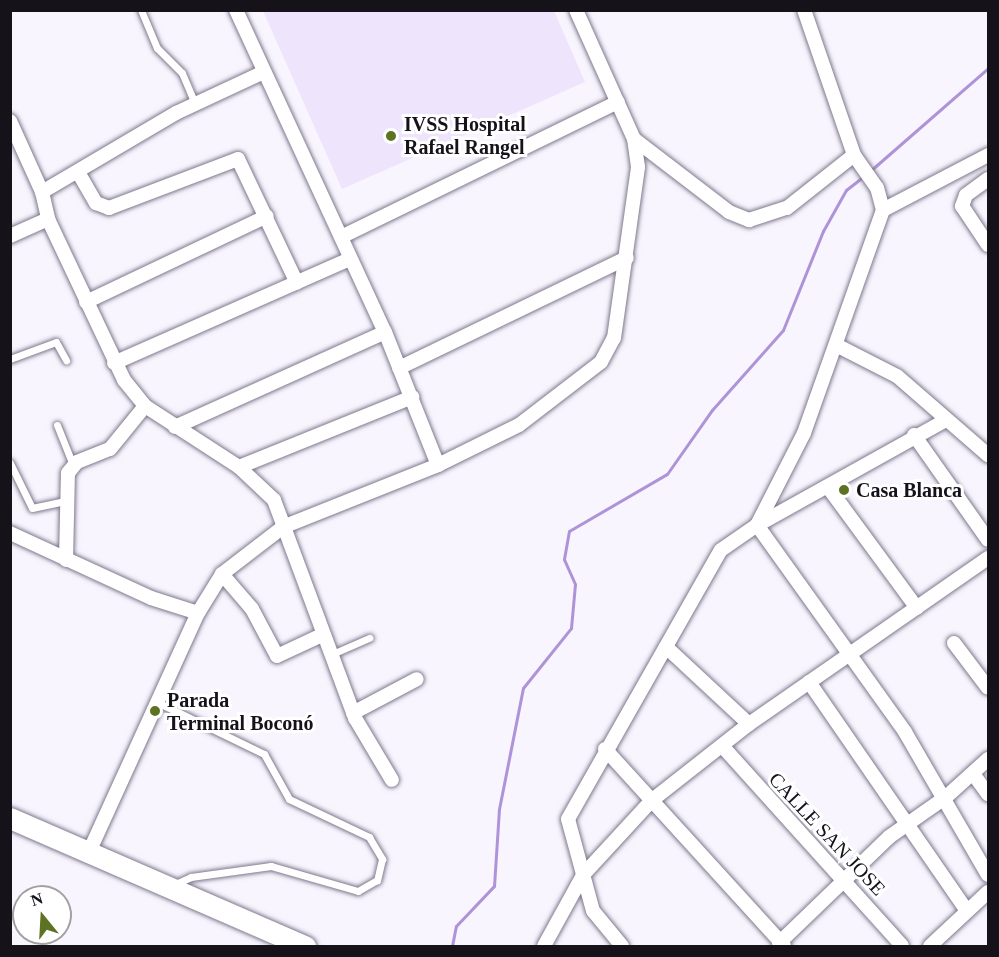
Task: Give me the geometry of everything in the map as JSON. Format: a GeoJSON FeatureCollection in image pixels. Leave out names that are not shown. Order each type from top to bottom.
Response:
{"type":"FeatureCollection","features":[{"type":"Feature","properties":{"kind":"main road"},"geometry":{"type":"LineString","coordinates":[[10,818],[169,890],[305,946]]}},
{"type":"Feature","properties":{"kind":"street"},"geometry":{"type":"LineString","coordinates":[[236,10],[385,332],[438,465]]}},
{"type":"Feature","properties":{"kind":"street"},"geometry":{"type":"LineString","coordinates":[[89,852],[159,703],[198,613],[222,574],[283,527],[438,465],[519,425],[601,362],[614,338],[636,208],[634,139],[578,11]]}},
{"type":"Feature","properties":{"kind":"street"},"geometry":{"type":"LineString","coordinates":[[757,525],[804,433],[838,346],[882,210],[874,184],[858,159],[808,12]]}},
{"type":"Feature","properties":{"kind":"street"},"geometry":{"type":"LineString","coordinates":[[42,192],[195,103],[264,72]]}},
{"type":"Feature","properties":{"kind":"street"},"geometry":{"type":"LineString","coordinates":[[341,237],[618,102]]}},
{"type":"Feature","properties":{"kind":"street"},"geometry":{"type":"LineString","coordinates":[[10,121],[42,192],[48,219],[114,363],[145,406],[239,467],[274,500],[322,635],[353,713],[392,780]]}},
{"type":"Feature","properties":{"kind":"street"},"geometry":{"type":"LineString","coordinates":[[634,139],[729,212],[749,220],[787,208],[858,159]]}},
{"type":"Feature","properties":{"kind":"street"},"geometry":{"type":"LineString","coordinates":[[882,210],[984,157],[988,172]]}},
{"type":"Feature","properties":{"kind":"street"},"geometry":{"type":"LineString","coordinates":[[78,172],[96,203],[109,208],[238,159],[297,283]]}},
{"type":"Feature","properties":{"kind":"street"},"geometry":{"type":"LineString","coordinates":[[988,179],[966,195],[962,206],[988,245]]}},
{"type":"Feature","properties":{"kind":"street"},"geometry":{"type":"LineString","coordinates":[[86,302],[267,216]]}},
{"type":"Feature","properties":{"kind":"street"},"geometry":{"type":"LineString","coordinates":[[10,236],[48,219]]}},
{"type":"Feature","properties":{"kind":"street"},"geometry":{"type":"LineString","coordinates":[[399,368],[627,258]]}},
{"type":"Feature","properties":{"kind":"street"},"geometry":{"type":"LineString","coordinates":[[114,363],[350,259]]}},
{"type":"Feature","properties":{"kind":"street"},"geometry":{"type":"LineString","coordinates":[[175,427],[385,332]]}},
{"type":"Feature","properties":{"kind":"street"},"geometry":{"type":"LineString","coordinates":[[838,346],[897,376],[988,455]]}},
{"type":"Feature","properties":{"kind":"street"},"geometry":{"type":"LineString","coordinates":[[239,467],[412,397]]}},
{"type":"Feature","properties":{"kind":"street"},"geometry":{"type":"LineString","coordinates":[[66,561],[66,501],[73,465],[110,449],[145,406]]}},
{"type":"Feature","properties":{"kind":"street"},"geometry":{"type":"LineString","coordinates":[[622,946],[593,911],[568,819],[605,749],[721,550],[757,525],[828,487],[914,435],[946,420]]}},
{"type":"Feature","properties":{"kind":"street"},"geometry":{"type":"LineString","coordinates":[[914,435],[988,540]]}},
{"type":"Feature","properties":{"kind":"street"},"geometry":{"type":"LineString","coordinates":[[828,487],[917,608]]}},
{"type":"Feature","properties":{"kind":"street"},"geometry":{"type":"LineString","coordinates":[[757,525],[852,655],[946,797],[988,875]]}},
{"type":"Feature","properties":{"kind":"street"},"geometry":{"type":"LineString","coordinates":[[10,534],[66,561],[198,613]]}},
{"type":"Feature","properties":{"kind":"street"},"geometry":{"type":"LineString","coordinates":[[544,946],[583,875],[651,801],[724,748],[749,724],[852,655],[988,558]]}},
{"type":"Feature","properties":{"kind":"street"},"geometry":{"type":"LineString","coordinates":[[222,574],[252,609],[277,656],[322,635]]}},
{"type":"Feature","properties":{"kind":"street"},"geometry":{"type":"LineString","coordinates":[[954,643],[988,688]]}},
{"type":"Feature","properties":{"kind":"street"},"geometry":{"type":"LineString","coordinates":[[666,647],[749,724]]}},
{"type":"Feature","properties":{"kind":"street"},"geometry":{"type":"LineString","coordinates":[[353,713],[417,679]]}},
{"type":"Feature","properties":{"kind":"street"},"geometry":{"type":"LineString","coordinates":[[809,682],[967,911]]}},
{"type":"Feature","properties":{"kind":"street","name":"CALLE SAN JOSE"},"geometry":{"type":"LineString","coordinates":[[724,748],[846,880],[902,946]]}},
{"type":"Feature","properties":{"kind":"street"},"geometry":{"type":"LineString","coordinates":[[605,749],[781,945],[846,880],[908,824],[974,775],[988,759]]}},
{"type":"Feature","properties":{"kind":"street"},"geometry":{"type":"LineString","coordinates":[[974,775],[988,794]]}},
{"type":"Feature","properties":{"kind":"street"},"geometry":{"type":"LineString","coordinates":[[930,946],[988,892]]}},
{"type":"Feature","properties":{"kind":"lane"},"geometry":{"type":"LineString","coordinates":[[141,10],[157,48],[179,69],[195,103]]}},
{"type":"Feature","properties":{"kind":"lane"},"geometry":{"type":"LineString","coordinates":[[10,359],[56,342],[66,360]]}},
{"type":"Feature","properties":{"kind":"lane"},"geometry":{"type":"LineString","coordinates":[[57,425],[73,465]]}},
{"type":"Feature","properties":{"kind":"lane"},"geometry":{"type":"LineString","coordinates":[[10,463],[32,508],[66,501]]}},
{"type":"Feature","properties":{"kind":"lane"},"geometry":{"type":"LineString","coordinates":[[330,655],[369,638]]}},
{"type":"Feature","properties":{"kind":"lane"},"geometry":{"type":"LineString","coordinates":[[159,703],[264,754],[289,799],[369,837],[382,859],[377,880],[358,891],[271,866],[191,877],[169,890]]}},
{"type":"Feature","properties":{"kind":"shaded area","name":"IVSS Hospital Rafael Rangel"},"geometry":{"type":"Polygon","coordinates":[[[263,11],[554,11],[585,82],[342,189],[263,11]]]}},
{"type":"Feature","properties":{"kind":"waterway"},"geometry":{"type":"LineString","coordinates":[[870,171],[988,68]]}},
{"type":"Feature","properties":{"kind":"waterway"},"geometry":{"type":"LineString","coordinates":[[452,946],[456,926],[494,886],[499,809],[523,688],[571,628],[575,584],[564,559],[569,531],[667,474],[712,410],[783,330],[823,231],[846,190],[865,175]]}},
{"type":"Feature","properties":{"kind":"place","name":"IVSS Hospital Rafael Rangel"},"geometry":{"type":"Point","coordinates":[391,136]}},
{"type":"Feature","properties":{"kind":"place","name":"Casa Blanca"},"geometry":{"type":"Point","coordinates":[844,490]}},
{"type":"Feature","properties":{"kind":"place","name":"Parada Terminal Boconó"},"geometry":{"type":"Point","coordinates":[155,711]}}]}
